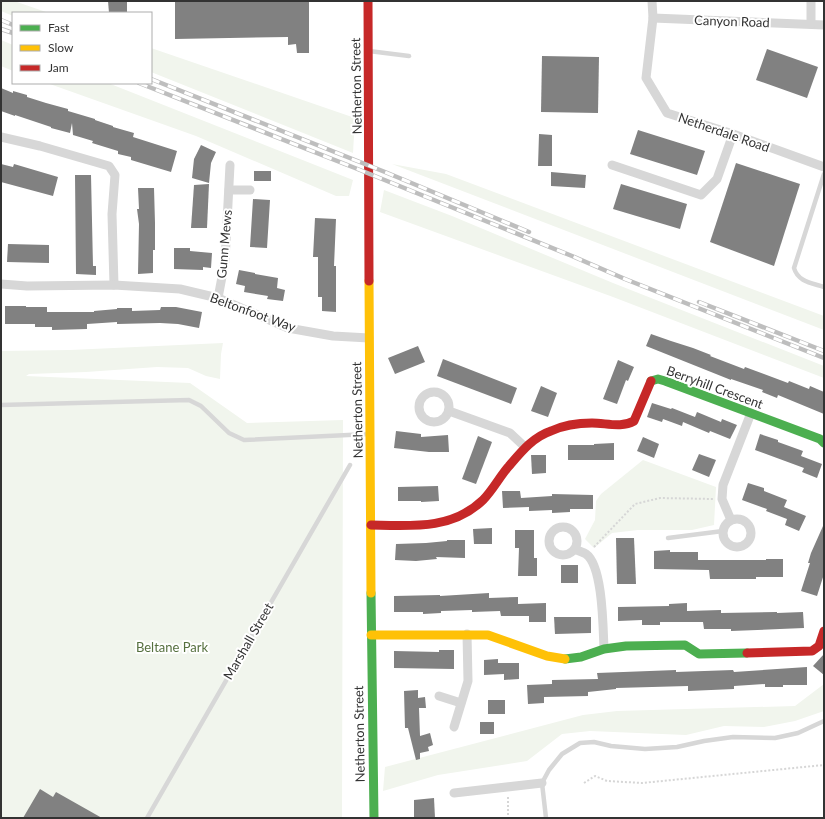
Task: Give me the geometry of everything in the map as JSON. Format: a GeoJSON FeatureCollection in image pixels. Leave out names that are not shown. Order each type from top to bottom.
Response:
{"type":"FeatureCollection","features":[{"type":"Feature","properties":{"kind":"street","name":"Netherton Street"},"geometry":{"type":"LineString","coordinates":[[368,1],[371,635],[374,818]]}},
{"type":"Feature","properties":{"kind":"street","name":"Netherdale Road"},"geometry":{"type":"LineString","coordinates":[[652,1],[653,18],[646,78],[667,113],[732,134],[824,167]]}},
{"type":"Feature","properties":{"kind":"street"},"geometry":{"type":"LineString","coordinates":[[811,24],[812,1]]}},
{"type":"Feature","properties":{"kind":"street","name":"Canyon Road"},"geometry":{"type":"LineString","coordinates":[[653,18],[824,25]]}},
{"type":"Feature","properties":{"kind":"street"},"geometry":{"type":"LineString","coordinates":[[612,165],[701,195],[717,178],[732,134]]}},
{"type":"Feature","properties":{"kind":"street"},"geometry":{"type":"LineString","coordinates":[[1,136],[110,166],[115,175],[112,214],[114,285]]}},
{"type":"Feature","properties":{"kind":"street","name":"Gunn Mews"},"geometry":{"type":"LineString","coordinates":[[218,298],[225,261],[230,165]]}},
{"type":"Feature","properties":{"kind":"street"},"geometry":{"type":"LineString","coordinates":[[229,190],[250,190]]}},
{"type":"Feature","properties":{"kind":"street","name":"Beltonfoot Way"},"geometry":{"type":"LineString","coordinates":[[1,284],[27,286],[114,285],[180,288],[218,298],[288,328],[334,336],[369,338]]}},
{"type":"Feature","properties":{"kind":"street","name":"Berryhill Crescent"},"geometry":{"type":"LineString","coordinates":[[371,525],[415,526],[441,523],[468,512],[484,499],[503,473],[526,446],[549,431],[572,424],[629,424],[636,418],[651,380],[658,379],[665,381],[820,439],[824,443]]}},
{"type":"Feature","properties":{"kind":"street"},"geometry":{"type":"LineString","coordinates":[[449,411],[510,433],[526,446]]}},
{"type":"Feature","properties":{"kind":"street"},"geometry":{"type":"LineString","coordinates":[[731,520],[722,499],[723,485],[751,413]]}},
{"type":"Feature","properties":{"kind":"street"},"geometry":{"type":"LineString","coordinates":[[740,519],[748,524],[751,533],[748,542],[741,547],[731,547],[724,540],[723,531],[727,523],[731,520],[740,519]]}},
{"type":"Feature","properties":{"kind":"street"},"geometry":{"type":"LineString","coordinates":[[575,549],[587,554],[594,563],[599,578],[604,649]]}},
{"type":"Feature","properties":{"kind":"street"},"geometry":{"type":"LineString","coordinates":[[371,635],[488,635],[547,656],[562,659],[581,657],[604,649],[626,646],[685,645],[699,654],[812,650],[819,646],[824,631]]}},
{"type":"Feature","properties":{"kind":"street"},"geometry":{"type":"LineString","coordinates":[[454,727],[468,681],[467,634]]}},
{"type":"Feature","properties":{"kind":"street"},"geometry":{"type":"LineString","coordinates":[[439,696],[461,703]]}},
{"type":"Feature","properties":{"kind":"street"},"geometry":{"type":"LineString","coordinates":[[454,793],[542,783]]}},
{"type":"Feature","properties":{"kind":"lane"},"geometry":{"type":"LineString","coordinates":[[369,51],[409,56]]}},
{"type":"Feature","properties":{"kind":"lane"},"geometry":{"type":"LineString","coordinates":[[824,174],[794,268],[796,274],[801,280],[824,287]]}},
{"type":"Feature","properties":{"kind":"lane"},"geometry":{"type":"LineString","coordinates":[[1,405],[189,400],[200,406],[229,433],[244,440],[370,434]]}},
{"type":"Feature","properties":{"kind":"lane","name":"Marshall Street"},"geometry":{"type":"LineString","coordinates":[[147,818],[350,465]]}},
{"type":"Feature","properties":{"kind":"lane"},"geometry":{"type":"LineString","coordinates":[[668,538],[723,531]]}},
{"type":"Feature","properties":{"kind":"lane"},"geometry":{"type":"LineString","coordinates":[[546,818],[542,783],[548,770],[562,754],[580,743],[594,742],[611,746],[645,749],[677,747],[704,741],[733,738],[775,738],[798,733],[824,721]]}},
{"type":"Feature","properties":{"kind":"path"},"geometry":{"type":"LineString","coordinates":[[587,554],[635,504],[660,498],[722,499]]}},
{"type":"Feature","properties":{"kind":"path"},"geometry":{"type":"LineString","coordinates":[[584,783],[595,776],[607,781],[642,783],[824,765]]}},
{"type":"Feature","properties":{"kind":"path"},"geometry":{"type":"LineString","coordinates":[[508,794],[508,818]]}},
{"type":"Feature","properties":{"kind":"green space"},"geometry":{"type":"Polygon","coordinates":[[[1,1],[14,1],[46,12],[12,12],[12,16],[1,11],[1,1]]]}},
{"type":"Feature","properties":{"kind":"green space"},"geometry":{"type":"Polygon","coordinates":[[[1,40],[12,45],[12,71],[1,66],[1,40]]]}},
{"type":"Feature","properties":{"kind":"green space"},"geometry":{"type":"Polygon","coordinates":[[[152,48],[355,118],[353,153],[152,72],[152,48]]]}},
{"type":"Feature","properties":{"kind":"green space"},"geometry":{"type":"Polygon","coordinates":[[[50,84],[111,84],[353,180],[349,196],[336,196],[196,136],[50,84]]]}},
{"type":"Feature","properties":{"kind":"green space"},"geometry":{"type":"Polygon","coordinates":[[[392,164],[446,174],[824,316],[824,330],[392,164]]]}},
{"type":"Feature","properties":{"kind":"green space"},"geometry":{"type":"Polygon","coordinates":[[[384,190],[452,216],[613,283],[824,366],[824,378],[613,297],[380,212],[384,190]]]}},
{"type":"Feature","properties":{"kind":"green space","name":"Beltane Park"},"geometry":{"type":"Polygon","coordinates":[[[223,343],[220,379],[206,376],[188,368],[157,367],[29,374],[26,376],[190,383],[247,423],[343,420],[342,818],[1,818],[1,351],[70,350],[223,343]]]}},
{"type":"Feature","properties":{"kind":"green space"},"geometry":{"type":"Polygon","coordinates":[[[643,460],[716,487],[714,525],[692,530],[638,530],[612,533],[594,548],[585,539],[595,520],[596,501],[601,494],[643,460]]]}},
{"type":"Feature","properties":{"kind":"green space"},"geometry":{"type":"Polygon","coordinates":[[[824,684],[824,711],[795,721],[764,727],[724,726],[686,735],[590,731],[562,734],[527,761],[438,775],[383,791],[385,767],[583,715],[617,711],[795,706],[824,684]]]}},
{"type":"Feature","properties":{"kind":"building"},"geometry":{"type":"Polygon","coordinates":[[[108,1],[127,1],[127,12],[109,12],[108,1]]]}},
{"type":"Feature","properties":{"kind":"building"},"geometry":{"type":"Polygon","coordinates":[[[175,1],[309,1],[309,53],[297,53],[296,44],[288,45],[288,37],[175,39],[175,1]]]}},
{"type":"Feature","properties":{"kind":"building"},"geometry":{"type":"Polygon","coordinates":[[[767,49],[818,67],[807,98],[756,80],[767,49]]]}},
{"type":"Feature","properties":{"kind":"building"},"geometry":{"type":"Polygon","coordinates":[[[542,56],[599,57],[598,113],[541,112],[542,56]]]}},
{"type":"Feature","properties":{"kind":"building"},"geometry":{"type":"Polygon","coordinates":[[[1,88],[68,109],[68,111],[134,133],[133,137],[177,151],[171,172],[131,160],[131,157],[118,154],[118,151],[73,135],[72,123],[70,133],[1,111],[1,88]]]}},
{"type":"Feature","properties":{"kind":"building"},"geometry":{"type":"Polygon","coordinates":[[[638,130],[705,151],[697,175],[630,154],[638,130]]]}},
{"type":"Feature","properties":{"kind":"building"},"geometry":{"type":"Polygon","coordinates":[[[539,134],[552,135],[552,166],[538,166],[539,134]]]}},
{"type":"Feature","properties":{"kind":"building"},"geometry":{"type":"Polygon","coordinates":[[[201,145],[216,152],[211,163],[209,183],[192,178],[194,159],[201,145]]]}},
{"type":"Feature","properties":{"kind":"building"},"geometry":{"type":"Polygon","coordinates":[[[736,163],[800,184],[774,266],[710,242],[736,163]]]}},
{"type":"Feature","properties":{"kind":"building"},"geometry":{"type":"Polygon","coordinates":[[[1,164],[13,167],[14,164],[58,177],[53,196],[1,182],[1,164]]]}},
{"type":"Feature","properties":{"kind":"building"},"geometry":{"type":"Polygon","coordinates":[[[254,171],[271,171],[271,181],[254,181],[254,171]]]}},
{"type":"Feature","properties":{"kind":"building"},"geometry":{"type":"Polygon","coordinates":[[[551,172],[586,175],[585,188],[551,186],[551,172]]]}},
{"type":"Feature","properties":{"kind":"building"},"geometry":{"type":"Polygon","coordinates":[[[75,175],[91,175],[93,266],[96,266],[96,275],[76,274],[75,175]]]}},
{"type":"Feature","properties":{"kind":"building"},"geometry":{"type":"Polygon","coordinates":[[[209,184],[207,228],[191,228],[194,185],[209,184]]]}},
{"type":"Feature","properties":{"kind":"building"},"geometry":{"type":"Polygon","coordinates":[[[621,184],[687,204],[680,229],[613,209],[621,184]]]}},
{"type":"Feature","properties":{"kind":"building"},"geometry":{"type":"Polygon","coordinates":[[[138,188],[154,188],[155,250],[153,250],[153,273],[138,274],[138,188]]]}},
{"type":"Feature","properties":{"kind":"building"},"geometry":{"type":"Polygon","coordinates":[[[253,199],[270,200],[267,248],[250,247],[253,199]]]}},
{"type":"Feature","properties":{"kind":"building"},"geometry":{"type":"Polygon","coordinates":[[[315,218],[336,219],[334,266],[336,266],[336,312],[322,311],[322,297],[318,297],[318,257],[313,257],[315,218]]]}},
{"type":"Feature","properties":{"kind":"building"},"geometry":{"type":"Polygon","coordinates":[[[8,244],[49,245],[49,263],[7,262],[8,244]]]}},
{"type":"Feature","properties":{"kind":"building"},"geometry":{"type":"Polygon","coordinates":[[[174,248],[190,248],[190,251],[212,253],[211,268],[203,267],[203,270],[174,269],[174,248]]]}},
{"type":"Feature","properties":{"kind":"building"},"geometry":{"type":"Polygon","coordinates":[[[239,270],[278,278],[277,288],[285,290],[283,301],[267,299],[268,296],[244,292],[245,286],[236,284],[239,270]]]}},
{"type":"Feature","properties":{"kind":"building"},"geometry":{"type":"Polygon","coordinates":[[[5,306],[47,307],[47,312],[94,312],[117,308],[132,308],[132,311],[160,310],[161,307],[176,307],[202,312],[199,328],[178,324],[117,324],[117,322],[87,324],[87,329],[52,330],[52,327],[35,327],[35,324],[5,324],[5,306]]]}},
{"type":"Feature","properties":{"kind":"building"},"geometry":{"type":"Polygon","coordinates":[[[651,334],[693,348],[744,369],[745,367],[788,383],[789,381],[809,389],[810,386],[824,392],[824,414],[778,395],[777,398],[762,392],[763,390],[731,380],[646,346],[651,334]]]}},
{"type":"Feature","properties":{"kind":"building"},"geometry":{"type":"Polygon","coordinates":[[[418,346],[425,362],[395,374],[388,358],[418,346]]]}},
{"type":"Feature","properties":{"kind":"building"},"geometry":{"type":"Polygon","coordinates":[[[443,359],[517,388],[511,404],[437,376],[443,359]]]}},
{"type":"Feature","properties":{"kind":"building"},"geometry":{"type":"Polygon","coordinates":[[[618,360],[634,367],[628,381],[626,380],[617,404],[603,399],[618,360]]]}},
{"type":"Feature","properties":{"kind":"building"},"geometry":{"type":"Polygon","coordinates":[[[541,386],[557,393],[548,417],[531,411],[541,386]]]}},
{"type":"Feature","properties":{"kind":"building"},"geometry":{"type":"Polygon","coordinates":[[[652,403],[671,409],[672,408],[695,417],[697,412],[721,422],[722,419],[737,425],[730,439],[710,431],[709,433],[683,422],[682,426],[663,419],[662,422],[647,417],[652,403]]]}},
{"type":"Feature","properties":{"kind":"building"},"geometry":{"type":"Polygon","coordinates":[[[396,431],[421,434],[421,437],[448,435],[449,452],[429,452],[394,448],[396,431]]]}},
{"type":"Feature","properties":{"kind":"building"},"geometry":{"type":"Polygon","coordinates":[[[760,434],[803,451],[801,456],[822,464],[817,478],[802,472],[804,468],[755,450],[760,434]]]}},
{"type":"Feature","properties":{"kind":"building"},"geometry":{"type":"Polygon","coordinates":[[[478,436],[492,442],[476,484],[462,479],[478,436]]]}},
{"type":"Feature","properties":{"kind":"building"},"geometry":{"type":"Polygon","coordinates":[[[643,437],[659,444],[654,458],[637,451],[643,437]]]}},
{"type":"Feature","properties":{"kind":"building"},"geometry":{"type":"Polygon","coordinates":[[[614,443],[614,460],[568,460],[568,445],[614,443]]]}},
{"type":"Feature","properties":{"kind":"building"},"geometry":{"type":"Polygon","coordinates":[[[699,454],[716,460],[709,477],[692,470],[699,454]]]}},
{"type":"Feature","properties":{"kind":"building"},"geometry":{"type":"Polygon","coordinates":[[[531,455],[546,455],[546,473],[532,474],[531,455]]]}},
{"type":"Feature","properties":{"kind":"building"},"geometry":{"type":"Polygon","coordinates":[[[748,483],[764,488],[764,491],[787,500],[784,507],[806,516],[799,531],[785,525],[787,519],[766,511],[767,509],[742,500],[748,483]]]}},
{"type":"Feature","properties":{"kind":"building"},"geometry":{"type":"Polygon","coordinates":[[[438,486],[439,501],[398,501],[398,487],[438,486]]]}},
{"type":"Feature","properties":{"kind":"building"},"geometry":{"type":"Polygon","coordinates":[[[502,491],[520,491],[521,498],[552,496],[552,494],[593,495],[593,509],[570,509],[570,512],[552,513],[552,510],[529,511],[529,507],[503,508],[502,491]]]}},
{"type":"Feature","properties":{"kind":"building"},"geometry":{"type":"Polygon","coordinates":[[[823,526],[824,574],[817,596],[801,591],[810,563],[808,563],[811,553],[823,526]]]}},
{"type":"Feature","properties":{"kind":"building"},"geometry":{"type":"Polygon","coordinates":[[[492,528],[492,544],[474,544],[473,529],[492,528]]]}},
{"type":"Feature","properties":{"kind":"building"},"geometry":{"type":"Polygon","coordinates":[[[515,530],[534,530],[534,558],[537,558],[537,576],[518,576],[519,548],[515,548],[515,530]]]}},
{"type":"Feature","properties":{"kind":"building"},"geometry":{"type":"Polygon","coordinates":[[[616,538],[634,538],[636,584],[617,584],[616,538]]]}},
{"type":"Feature","properties":{"kind":"building"},"geometry":{"type":"Polygon","coordinates":[[[447,540],[465,540],[465,558],[436,557],[437,559],[416,561],[395,560],[396,544],[426,543],[447,540]]]}},
{"type":"Feature","properties":{"kind":"building"},"geometry":{"type":"Polygon","coordinates":[[[670,550],[670,552],[698,552],[698,560],[783,559],[783,577],[756,577],[756,579],[710,579],[709,570],[654,569],[654,551],[670,550]]]}},
{"type":"Feature","properties":{"kind":"building"},"geometry":{"type":"Polygon","coordinates":[[[561,565],[578,565],[578,583],[561,583],[561,565]]]}},
{"type":"Feature","properties":{"kind":"building"},"geometry":{"type":"Polygon","coordinates":[[[489,593],[489,598],[518,597],[518,604],[546,603],[546,622],[529,622],[529,616],[501,616],[500,611],[441,611],[441,613],[423,614],[423,612],[394,612],[394,596],[440,596],[489,593]]]}},
{"type":"Feature","properties":{"kind":"building"},"geometry":{"type":"Polygon","coordinates":[[[687,603],[687,611],[721,610],[721,613],[803,612],[804,628],[731,631],[731,629],[704,629],[703,622],[660,622],[660,625],[642,625],[642,620],[618,621],[618,607],[669,606],[669,604],[687,603]]]}},
{"type":"Feature","properties":{"kind":"building"},"geometry":{"type":"Polygon","coordinates":[[[554,617],[591,617],[591,633],[555,634],[554,617]]]}},
{"type":"Feature","properties":{"kind":"building"},"geometry":{"type":"Polygon","coordinates":[[[439,650],[454,650],[454,669],[394,668],[394,651],[439,652],[439,650]]]}},
{"type":"Feature","properties":{"kind":"building"},"geometry":{"type":"Polygon","coordinates":[[[824,654],[824,675],[813,666],[824,654]]]}},
{"type":"Feature","properties":{"kind":"building"},"geometry":{"type":"Polygon","coordinates":[[[498,659],[498,663],[519,663],[519,679],[504,680],[504,674],[484,675],[484,660],[498,659]]]}},
{"type":"Feature","properties":{"kind":"building"},"geometry":{"type":"Polygon","coordinates":[[[807,667],[807,685],[765,687],[765,684],[734,686],[734,689],[688,691],[688,686],[616,688],[588,692],[588,696],[544,697],[544,703],[528,704],[527,685],[552,684],[552,680],[598,679],[597,673],[676,670],[676,672],[733,670],[734,672],[807,667]]]}},
{"type":"Feature","properties":{"kind":"building"},"geometry":{"type":"Polygon","coordinates":[[[418,690],[418,698],[425,697],[426,708],[419,708],[420,736],[430,733],[433,745],[428,747],[429,751],[420,753],[420,759],[416,760],[408,728],[405,728],[404,691],[418,690]]]}},
{"type":"Feature","properties":{"kind":"building"},"geometry":{"type":"Polygon","coordinates":[[[488,700],[505,700],[505,714],[488,714],[488,700]]]}},
{"type":"Feature","properties":{"kind":"building"},"geometry":{"type":"Polygon","coordinates":[[[480,722],[494,722],[494,734],[480,734],[480,722]]]}},
{"type":"Feature","properties":{"kind":"building"},"geometry":{"type":"Polygon","coordinates":[[[40,789],[53,797],[56,792],[102,818],[23,818],[40,789]]]}},
{"type":"Feature","properties":{"kind":"building"},"geometry":{"type":"Polygon","coordinates":[[[434,798],[435,818],[414,818],[414,800],[434,798]]]}},
{"type":"Feature","properties":{"kind":"railway"},"geometry":{"type":"LineString","coordinates":[[1,20],[12,25]]}},
{"type":"Feature","properties":{"kind":"railway"},"geometry":{"type":"LineString","coordinates":[[1,29],[12,33]]}},
{"type":"Feature","properties":{"kind":"railway"},"geometry":{"type":"LineString","coordinates":[[152,79],[385,172],[529,232]]}},
{"type":"Feature","properties":{"kind":"railway"},"geometry":{"type":"LineString","coordinates":[[142,84],[355,168],[625,279],[824,358]]}},
{"type":"Feature","properties":{"kind":"railway"},"geometry":{"type":"LineString","coordinates":[[699,302],[824,351]]}},
{"type":"Feature","properties":{"kind":"traffic: fast"},"geometry":{"type":"LineString","coordinates":[[651,381],[658,379],[665,381],[820,439],[824,443]]}},
{"type":"Feature","properties":{"kind":"traffic: fast"},"geometry":{"type":"LineString","coordinates":[[371,593],[374,818]]}},
{"type":"Feature","properties":{"kind":"traffic: fast"},"geometry":{"type":"LineString","coordinates":[[565,659],[581,657],[604,649],[626,646],[685,645],[699,654],[747,653]]}},
{"type":"Feature","properties":{"kind":"traffic: slow"},"geometry":{"type":"LineString","coordinates":[[369,281],[371,593]]}},
{"type":"Feature","properties":{"kind":"traffic: slow"},"geometry":{"type":"LineString","coordinates":[[371,635],[488,635],[547,656],[565,659]]}},
{"type":"Feature","properties":{"kind":"traffic: jam"},"geometry":{"type":"LineString","coordinates":[[368,1],[369,281]]}},
{"type":"Feature","properties":{"kind":"traffic: jam"},"geometry":{"type":"LineString","coordinates":[[371,525],[401,526],[430,524],[458,517],[471,510],[483,500],[523,450],[539,437],[561,427],[576,424],[592,423],[619,425],[634,421],[651,381]]}},
{"type":"Feature","properties":{"kind":"traffic: jam"},"geometry":{"type":"LineString","coordinates":[[747,653],[812,651],[819,646],[824,631]]}}]}
